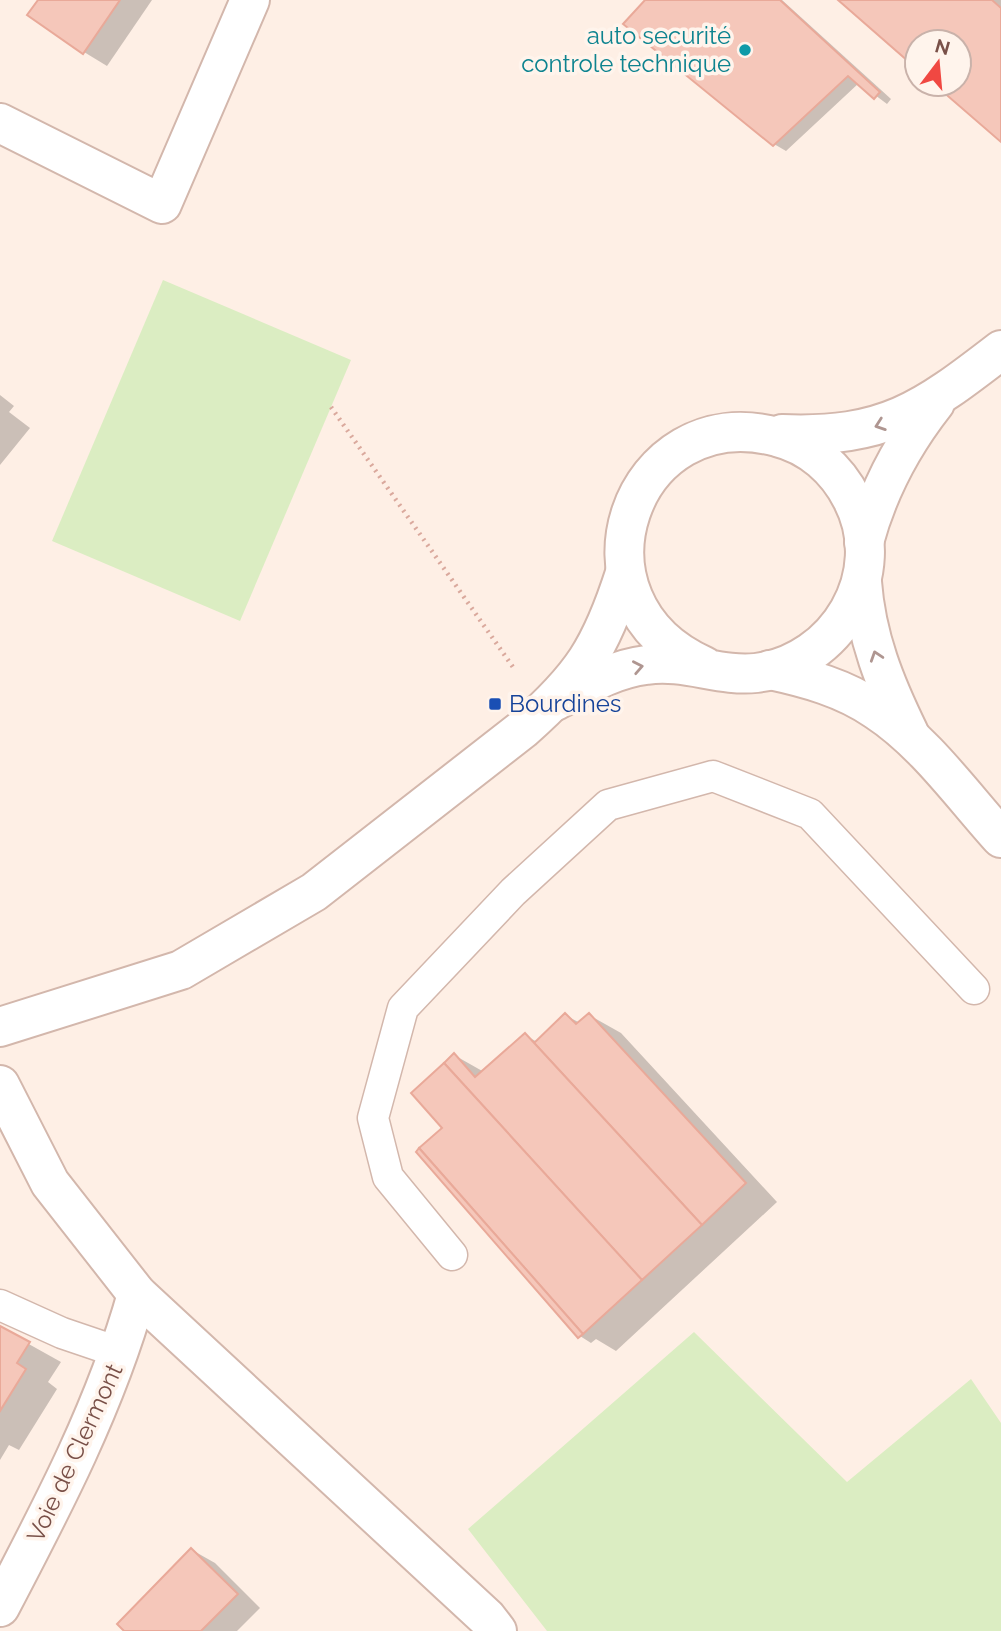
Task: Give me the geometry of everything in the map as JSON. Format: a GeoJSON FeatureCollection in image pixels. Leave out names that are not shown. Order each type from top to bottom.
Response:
{"type":"FeatureCollection","features":[{"type":"Feature","properties":{"kind":"street"},"geometry":{"type":"LineString","coordinates":[[0,123],[162,204],[250,0]]}},
{"type":"Feature","properties":{"kind":"street"},"geometry":{"type":"LineString","coordinates":[[862,582],[852,607],[829,639],[807,656],[770,670],[730,673],[704,666],[680,654],[650,628],[634,601],[625,573],[624,547],[628,521],[638,495],[662,463],[684,448],[709,438],[735,433],[839,434],[869,429],[906,416],[941,396],[1001,350]]}},
{"type":"Feature","properties":{"kind":"street"},"geometry":{"type":"LineString","coordinates":[[913,741],[877,659],[864,619],[864,542],[878,497],[896,460],[941,396]]}},
{"type":"Feature","properties":{"kind":"street"},"geometry":{"type":"LineString","coordinates":[[762,433],[788,440],[812,453],[832,470],[854,503],[864,542]]}},
{"type":"Feature","properties":{"kind":"street"},"geometry":{"type":"LineString","coordinates":[[0,1027],[181,970],[314,892],[548,706],[579,672],[600,642],[625,573]]}},
{"type":"Feature","properties":{"kind":"street"},"geometry":{"type":"LineString","coordinates":[[548,706],[622,670],[648,664],[704,666]]}},
{"type":"Feature","properties":{"kind":"street"},"geometry":{"type":"LineString","coordinates":[[770,670],[834,688],[876,710],[913,741],[1001,838]]}},
{"type":"Feature","properties":{"kind":"street"},"geometry":{"type":"LineString","coordinates":[[0,1085],[50,1183],[137,1294],[497,1631]]}},
{"type":"Feature","properties":{"kind":"street","name":"Voie de Clermont"},"geometry":{"type":"LineString","coordinates":[[0,1607],[62,1490],[121,1353],[137,1294]]}},
{"type":"Feature","properties":{"kind":"lane"},"geometry":{"type":"LineString","coordinates":[[452,1255],[388,1177],[373,1118],[403,1008],[513,892],[608,805],[713,776],[810,814],[974,989]]}},
{"type":"Feature","properties":{"kind":"lane"},"geometry":{"type":"LineString","coordinates":[[0,1305],[62,1333],[121,1353]]}},
{"type":"Feature","properties":{"kind":"path"},"geometry":{"type":"LineString","coordinates":[[331,407],[548,706]]}},
{"type":"Feature","properties":{"kind":"green space"},"geometry":{"type":"Polygon","coordinates":[[[163,280],[351,360],[240,621],[52,541],[163,280]]]}},
{"type":"Feature","properties":{"kind":"green space"},"geometry":{"type":"Polygon","coordinates":[[[694,1332],[847,1482],[971,1379],[1001,1423],[1001,1631],[547,1631],[468,1529],[694,1332]]]}},
{"type":"Feature","properties":{"kind":"building"},"geometry":{"type":"Polygon","coordinates":[[[38,0],[120,0],[83,54],[27,15],[38,0]]]}},
{"type":"Feature","properties":{"kind":"building","name":"auto securité controle technique"},"geometry":{"type":"Polygon","coordinates":[[[645,0],[780,0],[880,92],[874,99],[848,76],[773,146],[623,24],[645,0]]]}},
{"type":"Feature","properties":{"kind":"building"},"geometry":{"type":"Polygon","coordinates":[[[838,0],[992,0],[1001,8],[1001,142],[950,98],[973,98],[973,28],[903,28],[903,57],[838,0]]]}},
{"type":"Feature","properties":{"kind":"building"},"geometry":{"type":"Polygon","coordinates":[[[565,1013],[576,1024],[589,1013],[746,1183],[702,1225],[534,1043],[565,1013]]]}},
{"type":"Feature","properties":{"kind":"building"},"geometry":{"type":"Polygon","coordinates":[[[525,1033],[702,1225],[642,1280],[444,1063],[454,1053],[475,1077],[525,1033]]]}},
{"type":"Feature","properties":{"kind":"building"},"geometry":{"type":"Polygon","coordinates":[[[444,1063],[642,1280],[583,1334],[419,1148],[442,1128],[411,1093],[444,1063]]]}},
{"type":"Feature","properties":{"kind":"building"},"geometry":{"type":"Polygon","coordinates":[[[419,1148],[583,1334],[578,1338],[416,1152],[419,1148]]]}},
{"type":"Feature","properties":{"kind":"building"},"geometry":{"type":"Polygon","coordinates":[[[0,1326],[30,1342],[17,1363],[26,1369],[0,1411],[0,1326]]]}},
{"type":"Feature","properties":{"kind":"building"},"geometry":{"type":"Polygon","coordinates":[[[191,1548],[238,1594],[201,1631],[124,1631],[117,1624],[191,1548]]]}},
{"type":"Feature","properties":{"kind":"place","name":"auto securité controle technique"},"geometry":{"type":"Point","coordinates":[745,50]}},
{"type":"Feature","properties":{"kind":"place","name":"Bourdines"},"geometry":{"type":"Point","coordinates":[495,704]}}]}
